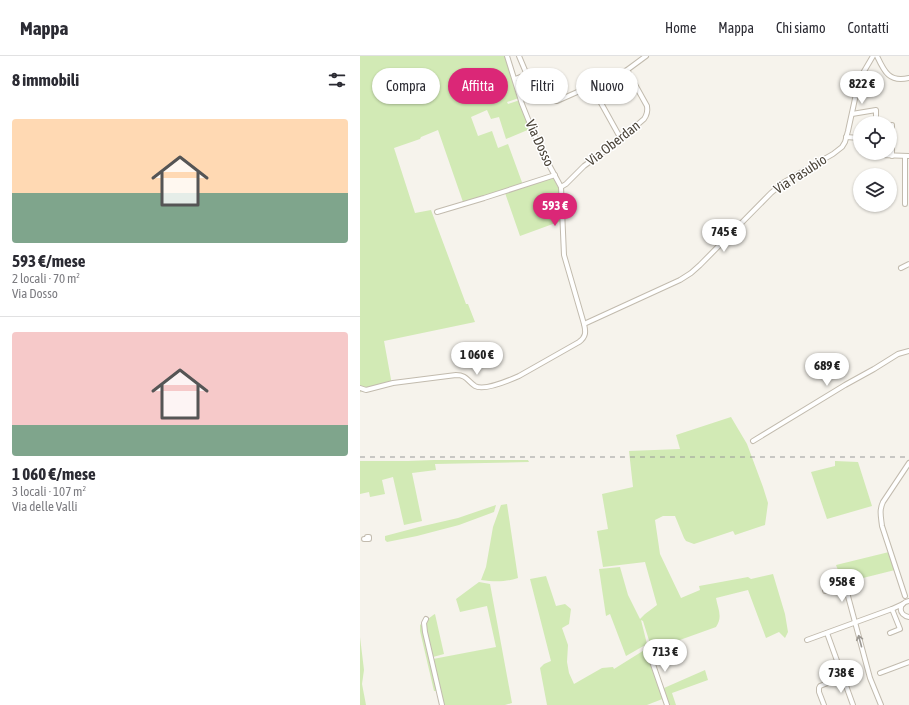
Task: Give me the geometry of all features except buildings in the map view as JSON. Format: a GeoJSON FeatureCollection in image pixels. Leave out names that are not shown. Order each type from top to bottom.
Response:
{"type":"FeatureCollection","features":[{"type":"Feature","properties":{"kind":"street","name":"Via Dosso"},"geometry":{"type":"LineString","coordinates":[[507,56],[522,104],[542,150],[561,186],[564,255],[584,324]]}},
{"type":"Feature","properties":{"kind":"street"},"geometry":{"type":"LineString","coordinates":[[519,56],[523,68]]}},
{"type":"Feature","properties":{"kind":"street"},"geometry":{"type":"LineString","coordinates":[[630,68],[646,56]]}},
{"type":"Feature","properties":{"kind":"street"},"geometry":{"type":"LineString","coordinates":[[874,56],[874,60],[882,66],[885,72],[895,78],[909,78]]}},
{"type":"Feature","properties":{"kind":"street","name":"Via Pasubio"},"geometry":{"type":"LineString","coordinates":[[584,324],[680,280],[691,273],[771,193],[784,182],[833,154],[842,147],[852,114],[858,85],[863,73],[874,56]]}},
{"type":"Feature","properties":{"kind":"street","name":"Via Oberdan"},"geometry":{"type":"LineString","coordinates":[[561,186],[566,184],[584,166],[621,139],[644,119],[647,113],[647,106],[638,90]]}},
{"type":"Feature","properties":{"kind":"street"},"geometry":{"type":"LineString","coordinates":[[602,104],[621,139]]}},
{"type":"Feature","properties":{"kind":"street"},"geometry":{"type":"LineString","coordinates":[[852,114],[876,110],[876,116]]}},
{"type":"Feature","properties":{"kind":"street"},"geometry":{"type":"LineString","coordinates":[[846,137],[853,138]]}},
{"type":"Feature","properties":{"kind":"street"},"geometry":{"type":"LineString","coordinates":[[905,204],[907,156]]}},
{"type":"Feature","properties":{"kind":"street"},"geometry":{"type":"LineString","coordinates":[[437,212],[555,175]]}},
{"type":"Feature","properties":{"kind":"street"},"geometry":{"type":"LineString","coordinates":[[901,268],[909,264]]}},
{"type":"Feature","properties":{"kind":"street"},"geometry":{"type":"LineString","coordinates":[[360,388],[366,390],[393,383],[456,375],[468,378],[474,385],[481,388],[500,383],[519,376],[582,340],[586,334],[584,324]]}},
{"type":"Feature","properties":{"kind":"street"},"geometry":{"type":"LineString","coordinates":[[753,441],[898,354],[909,350]]}},
{"type":"Feature","properties":{"kind":"street"},"geometry":{"type":"LineString","coordinates":[[807,640],[892,609],[908,599],[882,526],[880,516],[883,502],[909,463]]}},
{"type":"Feature","properties":{"kind":"street"},"geometry":{"type":"LineString","coordinates":[[825,591],[845,585],[870,678],[881,705]]}},
{"type":"Feature","properties":{"kind":"street"},"geometry":{"type":"LineString","coordinates":[[901,612],[903,603]]}},
{"type":"Feature","properties":{"kind":"street"},"geometry":{"type":"LineString","coordinates":[[892,609],[897,609],[909,617]]}},
{"type":"Feature","properties":{"kind":"street"},"geometry":{"type":"LineString","coordinates":[[890,633],[900,629],[892,609]]}},
{"type":"Feature","properties":{"kind":"street"},"geometry":{"type":"LineString","coordinates":[[426,619],[424,623],[425,632],[442,705]]}},
{"type":"Feature","properties":{"kind":"street"},"geometry":{"type":"LineString","coordinates":[[827,633],[853,705]]}},
{"type":"Feature","properties":{"kind":"street"},"geometry":{"type":"LineString","coordinates":[[648,647],[667,705]]}},
{"type":"Feature","properties":{"kind":"street"},"geometry":{"type":"LineString","coordinates":[[880,673],[909,662]]}},
{"type":"Feature","properties":{"kind":"street"},"geometry":{"type":"LineString","coordinates":[[824,705],[819,692],[820,686],[843,677]]}},
{"type":"Feature","properties":{"kind":"green space"},"geometry":{"type":"Polygon","coordinates":[[[360,56],[506,56],[516,88],[516,99],[508,102],[508,68],[448,68],[448,104],[508,104],[516,101],[516,104],[521,104],[530,129],[506,139],[499,117],[491,119],[487,110],[471,117],[478,136],[492,131],[498,148],[508,144],[523,185],[552,176],[560,191],[561,221],[520,236],[504,190],[463,202],[438,130],[421,137],[420,139],[394,148],[415,213],[431,210],[466,304],[468,304],[475,322],[384,341],[392,385],[361,390],[360,393],[360,56]]]}},
{"type":"Feature","properties":{"kind":"green space"},"geometry":{"type":"Polygon","coordinates":[[[731,417],[747,444],[763,487],[768,503],[765,525],[735,535],[733,531],[694,544],[686,541],[675,516],[663,516],[655,520],[660,554],[681,598],[700,590],[699,586],[748,577],[751,579],[773,574],[785,614],[788,632],[785,638],[779,632],[766,638],[748,590],[716,598],[720,616],[716,627],[652,650],[643,621],[641,620],[647,644],[626,656],[610,614],[606,616],[599,569],[620,567],[628,595],[640,619],[657,605],[645,562],[603,567],[597,531],[608,529],[602,494],[633,487],[629,451],[680,449],[676,435],[731,417]]]}},
{"type":"Feature","properties":{"kind":"green space"},"geometry":{"type":"Polygon","coordinates":[[[528,460],[529,462],[435,464],[436,470],[412,473],[422,521],[404,525],[393,477],[382,480],[385,494],[370,497],[369,492],[360,494],[360,461],[528,460]]]}},
{"type":"Feature","properties":{"kind":"green space"},"geometry":{"type":"Polygon","coordinates":[[[835,461],[858,462],[872,506],[827,519],[811,472],[835,466],[835,461]]]}},
{"type":"Feature","properties":{"kind":"green space"},"geometry":{"type":"Polygon","coordinates":[[[507,504],[518,578],[500,581],[481,580],[486,567],[493,527],[501,505],[507,504]]]}},
{"type":"Feature","properties":{"kind":"green space"},"geometry":{"type":"Polygon","coordinates":[[[496,505],[494,512],[459,525],[417,536],[387,542],[385,540],[385,536],[458,518],[496,505]]]}},
{"type":"Feature","properties":{"kind":"green space"},"geometry":{"type":"Polygon","coordinates":[[[889,552],[895,570],[843,583],[836,565],[889,552]]]}},
{"type":"Feature","properties":{"kind":"green space"},"geometry":{"type":"Polygon","coordinates":[[[546,576],[556,606],[565,604],[571,609],[569,624],[562,628],[568,645],[567,662],[569,673],[574,684],[602,668],[613,667],[614,669],[646,649],[665,698],[647,705],[547,705],[540,668],[544,664],[551,661],[530,579],[546,576]]]}},
{"type":"Feature","properties":{"kind":"green space"},"geometry":{"type":"Polygon","coordinates":[[[479,582],[490,584],[512,703],[505,705],[443,705],[433,659],[496,647],[487,606],[460,612],[456,599],[479,582]]]}},
{"type":"Feature","properties":{"kind":"green space"},"geometry":{"type":"Polygon","coordinates":[[[435,614],[444,654],[433,657],[426,623],[427,620],[435,614]]]}},
{"type":"Feature","properties":{"kind":"green space"},"geometry":{"type":"Polygon","coordinates":[[[420,624],[422,626],[437,691],[434,691],[420,631],[420,624]]]}},
{"type":"Feature","properties":{"kind":"green space"},"geometry":{"type":"Polygon","coordinates":[[[360,637],[364,670],[362,684],[366,705],[360,705],[360,637]]]}},
{"type":"Feature","properties":{"kind":"green space"},"geometry":{"type":"Polygon","coordinates":[[[705,670],[708,680],[672,693],[676,705],[669,705],[664,688],[705,670]]]}},
{"type":"Feature","properties":{"kind":"railway"},"geometry":{"type":"LineString","coordinates":[[360,457],[909,457]]}}]}
